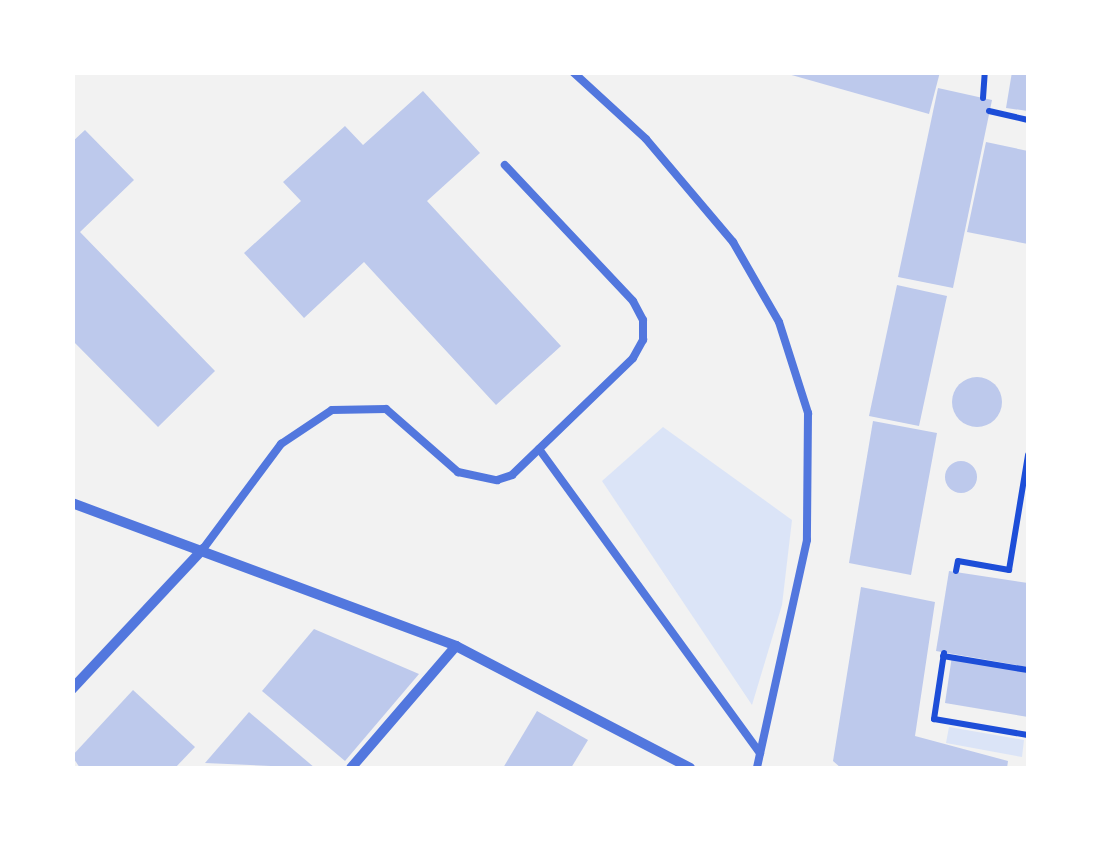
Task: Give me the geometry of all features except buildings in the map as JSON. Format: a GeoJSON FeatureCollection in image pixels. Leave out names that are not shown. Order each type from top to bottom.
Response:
{"type":"FeatureCollection","features":[{"type":"Feature","properties":{"kind":"street"},"geometry":{"type":"LineString","coordinates":[[72,502],[456,646],[690,768]]}},
{"type":"Feature","properties":{"kind":"street"},"geometry":{"type":"LineString","coordinates":[[72,689],[203,549]]}},
{"type":"Feature","properties":{"kind":"street"},"geometry":{"type":"LineString","coordinates":[[350,768],[456,646]]}},
{"type":"Feature","properties":{"kind":"lane"},"geometry":{"type":"LineString","coordinates":[[573,72],[646,139],[733,242],[780,322],[808,412],[807,540],[757,768]]}},
{"type":"Feature","properties":{"kind":"lane"},"geometry":{"type":"LineString","coordinates":[[203,549],[281,444],[332,410],[386,408],[458,472],[480,481],[512,475],[633,358],[643,340],[643,320],[504,165]]}},
{"type":"Feature","properties":{"kind":"lane"},"geometry":{"type":"LineString","coordinates":[[539,449],[760,753]]}},
{"type":"Feature","properties":{"kind":"path"},"geometry":{"type":"LineString","coordinates":[[983,98],[985,72]]}},
{"type":"Feature","properties":{"kind":"path"},"geometry":{"type":"LineString","coordinates":[[989,112],[1028,120]]}},
{"type":"Feature","properties":{"kind":"path"},"geometry":{"type":"LineString","coordinates":[[956,572],[958,561],[1009,570],[1028,455]]}},
{"type":"Feature","properties":{"kind":"path"},"geometry":{"type":"LineString","coordinates":[[1028,670],[944,654],[934,719],[1028,735]]}},
{"type":"Feature","properties":{"kind":"shaded area"},"geometry":{"type":"Polygon","coordinates":[[[663,427],[792,520],[782,605],[752,705],[602,481],[663,427]]]}},
{"type":"Feature","properties":{"kind":"shaded area"},"geometry":{"type":"Polygon","coordinates":[[[949,727],[1024,740],[1022,757],[946,743],[949,727]]]}}]}
